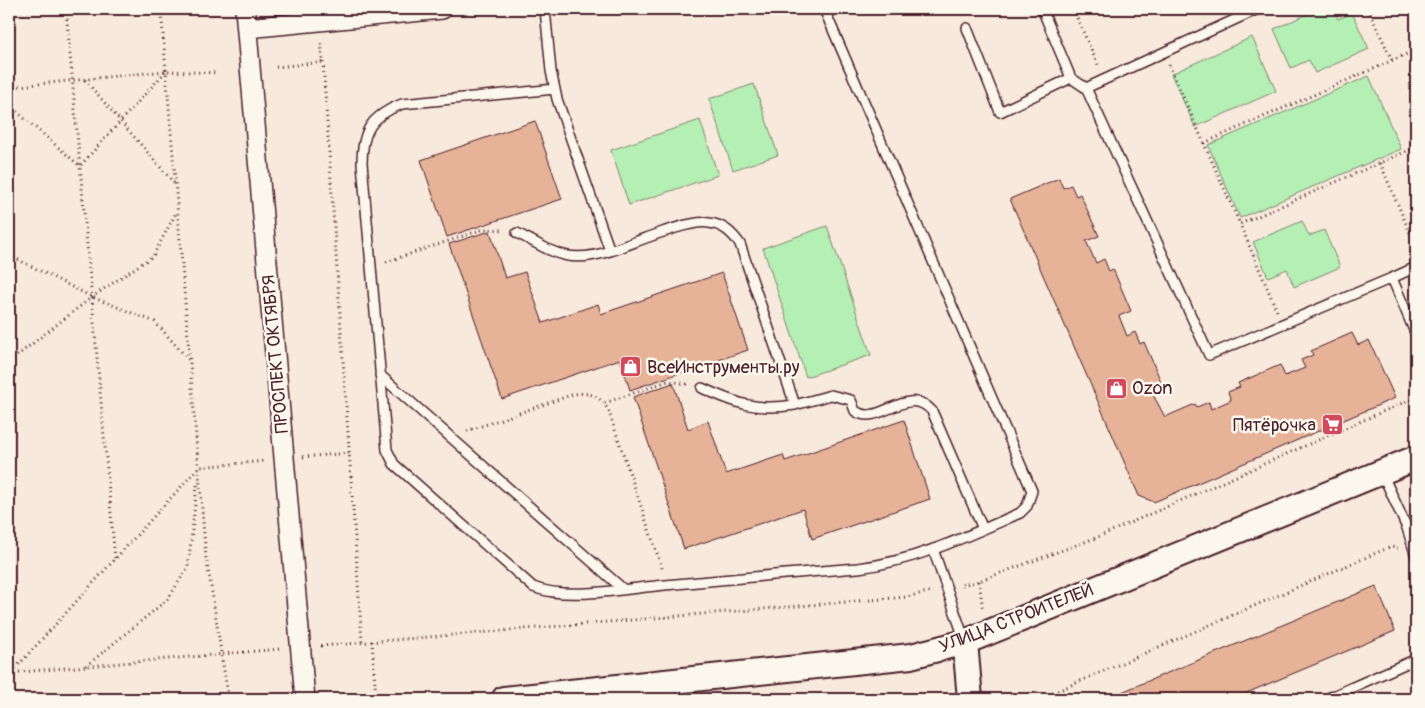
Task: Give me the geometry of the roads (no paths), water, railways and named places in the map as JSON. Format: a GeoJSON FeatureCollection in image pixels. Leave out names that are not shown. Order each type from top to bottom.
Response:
{"type":"FeatureCollection","features":[{"type":"Feature","properties":{"kind":"street","name":"ПРОСПЕКТ ОКТЯБРЯ"},"geometry":{"type":"LineString","coordinates":[[246,9],[305,699]]}},
{"type":"Feature","properties":{"kind":"street"},"geometry":{"type":"LineString","coordinates":[[247,28],[442,9]]}},
{"type":"Feature","properties":{"kind":"street","name":"УЛИЦА СТРОИТЕЛЕЙ"},"geometry":{"type":"LineString","coordinates":[[504,699],[911,656],[965,642],[1416,458]]}},
{"type":"Feature","properties":{"kind":"street"},"geometry":{"type":"LineString","coordinates":[[965,642],[970,699]]}},
{"type":"Feature","properties":{"kind":"lane"},"geometry":{"type":"LineString","coordinates":[[545,9],[555,89],[610,251]]}},
{"type":"Feature","properties":{"kind":"lane"},"geometry":{"type":"LineString","coordinates":[[555,89],[402,104],[378,116],[366,131],[362,145],[380,375],[387,450],[394,464],[533,586],[561,593],[865,567],[934,549],[1020,513],[1027,506],[1032,491],[824,9]]}},
{"type":"Feature","properties":{"kind":"lane"},"geometry":{"type":"LineString","coordinates":[[1042,9],[1071,78],[1086,88],[1209,355],[1416,267]]}},
{"type":"Feature","properties":{"kind":"lane"},"geometry":{"type":"LineString","coordinates":[[1086,88],[1258,9]]}},
{"type":"Feature","properties":{"kind":"lane"},"geometry":{"type":"LineString","coordinates":[[967,28],[1000,112],[1071,78]]}},
{"type":"Feature","properties":{"kind":"lane"},"geometry":{"type":"LineString","coordinates":[[517,233],[561,255],[572,258],[590,258],[690,225],[708,222],[722,226],[732,233],[740,244],[795,405]]}},
{"type":"Feature","properties":{"kind":"lane"},"geometry":{"type":"LineString","coordinates":[[1392,278],[1416,335]]}},
{"type":"Feature","properties":{"kind":"lane"},"geometry":{"type":"LineString","coordinates":[[380,375],[623,588]]}},
{"type":"Feature","properties":{"kind":"lane"},"geometry":{"type":"LineString","coordinates":[[702,388],[732,402],[773,409],[795,405],[831,394],[851,400],[855,411],[864,415],[915,401],[926,405],[932,411],[983,529]]}},
{"type":"Feature","properties":{"kind":"lane"},"geometry":{"type":"LineString","coordinates":[[1382,472],[1415,552]]}},
{"type":"Feature","properties":{"kind":"lane"},"geometry":{"type":"LineString","coordinates":[[934,549],[965,642]]}},
{"type":"Feature","properties":{"kind":"lane"},"geometry":{"type":"LineString","coordinates":[[1326,699],[1416,659]]}},
{"type":"Feature","properties":{"kind":"place","name":"ВсеИнструменты.ру"},"geometry":{"type":"Point","coordinates":[631,367]}},
{"type":"Feature","properties":{"kind":"place","name":"Ozon"},"geometry":{"type":"Point","coordinates":[1116,388]}},
{"type":"Feature","properties":{"kind":"place","name":"Пятёрочка"},"geometry":{"type":"Point","coordinates":[1332,425]}}]}
